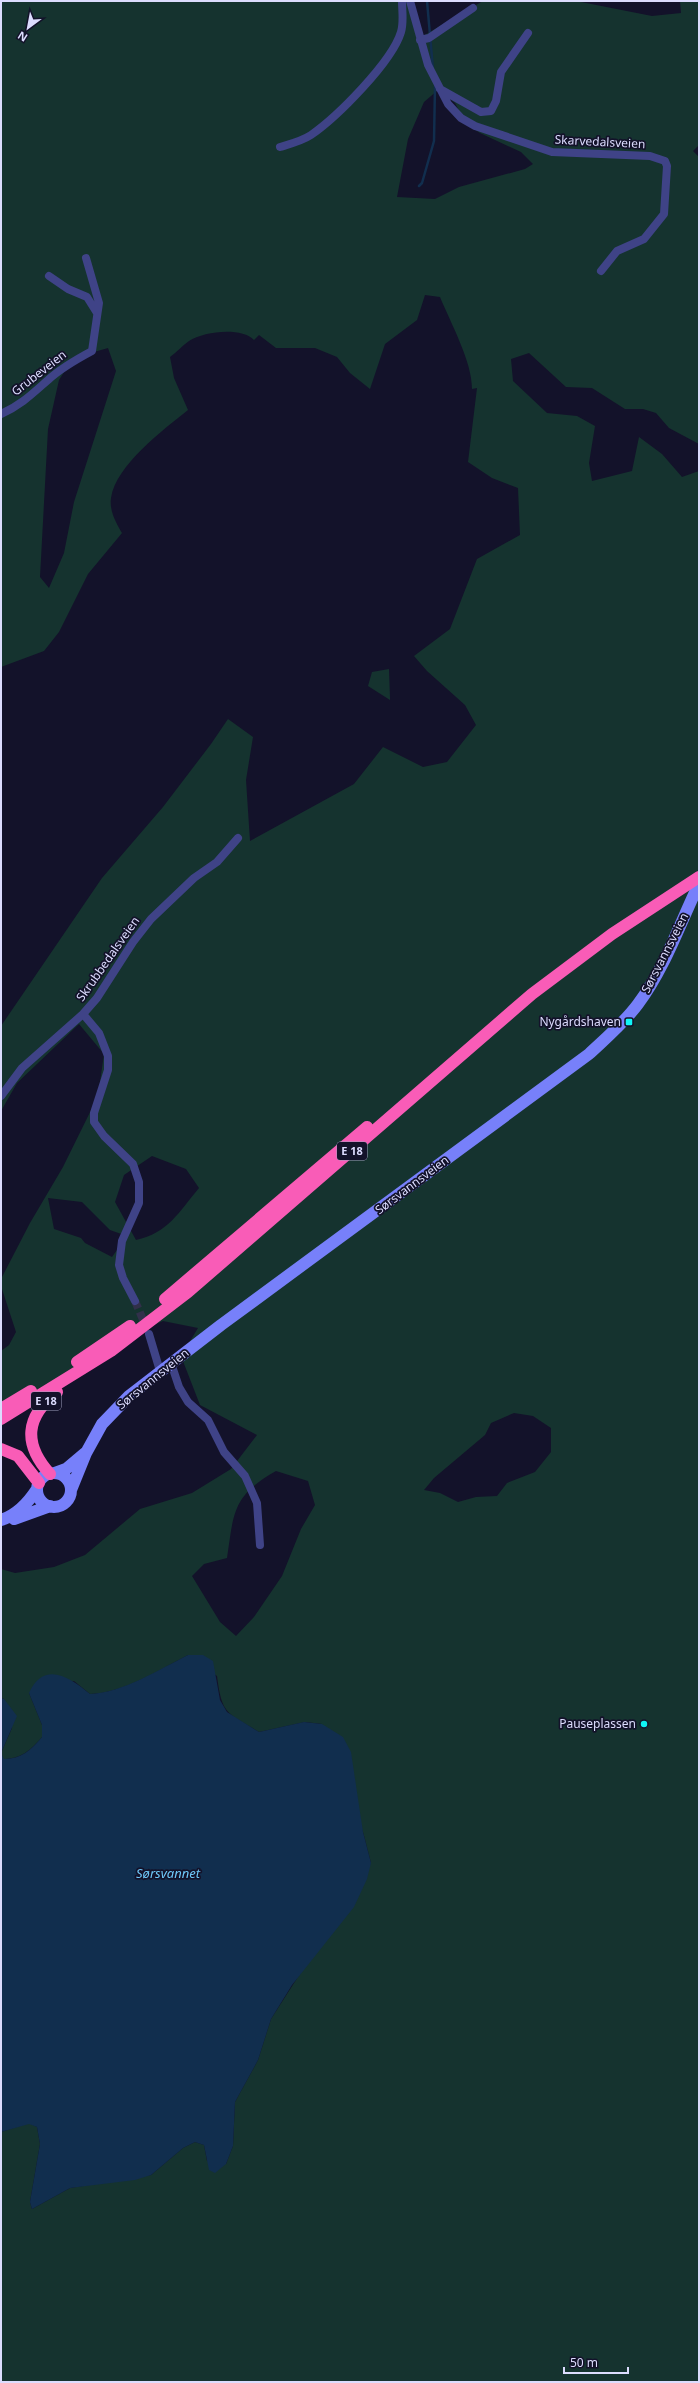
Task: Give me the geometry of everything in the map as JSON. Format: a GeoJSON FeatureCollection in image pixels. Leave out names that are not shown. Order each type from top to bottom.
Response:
{"type":"FeatureCollection","features":[{"type":"Feature","properties":{"kind":"highway","name":"E 18"},"geometry":{"type":"LineString","coordinates":[[1,1409],[64,1371],[126,1330],[187,1282],[532,984],[612,925],[699,869]]}},
{"type":"Feature","properties":{"kind":"highway","name":"E 18"},"geometry":{"type":"LineString","coordinates":[[52,1474],[36,1457],[31,1439],[32,1425],[36,1414],[45,1401],[188,1292],[532,994],[612,934],[699,877]]}},
{"type":"Feature","properties":{"kind":"highway","name":"E 18"},"geometry":{"type":"LineString","coordinates":[[1,1419],[111,1351]]}},
{"type":"Feature","properties":{"kind":"highway"},"geometry":{"type":"LineString","coordinates":[[1,1449],[18,1456],[38,1486]]}},
{"type":"Feature","properties":{"kind":"main road","name":"Sørsvannsveien"},"geometry":{"type":"LineString","coordinates":[[71,1490],[86,1452],[108,1416],[160,1371],[589,1054],[625,1020],[655,978],[699,884]]}},
{"type":"Feature","properties":{"kind":"main road","name":"Sørsvannsveien"},"geometry":{"type":"LineString","coordinates":[[52,1474],[66,1470],[86,1452]]}},
{"type":"Feature","properties":{"kind":"main road"},"geometry":{"type":"LineString","coordinates":[[52,1474],[68,1480],[71,1490],[64,1503],[50,1506],[13,1519],[5,1519],[25,1506],[38,1486],[52,1474]]}},
{"type":"Feature","properties":{"kind":"main road"},"geometry":{"type":"LineString","coordinates":[[38,1486],[41,1500],[50,1506]]}},
{"type":"Feature","properties":{"kind":"street"},"geometry":{"type":"LineString","coordinates":[[280,147],[310,136],[329,121],[380,68],[390,54],[402,30],[402,1]]}},
{"type":"Feature","properties":{"kind":"street","name":"Skarvedalsveien"},"geometry":{"type":"LineString","coordinates":[[410,1],[420,40],[438,88],[448,104],[461,118],[475,126],[552,152],[650,156],[665,161],[667,166],[664,214],[660,221],[644,239],[617,251],[601,271]]}},
{"type":"Feature","properties":{"kind":"street"},"geometry":{"type":"LineString","coordinates":[[420,40],[429,38],[473,8]]}},
{"type":"Feature","properties":{"kind":"street"},"geometry":{"type":"LineString","coordinates":[[438,88],[481,112],[491,111],[496,101],[501,72],[528,33]]}},
{"type":"Feature","properties":{"kind":"street"},"geometry":{"type":"LineString","coordinates":[[86,258],[99,303],[98,313]]}},
{"type":"Feature","properties":{"kind":"street"},"geometry":{"type":"LineString","coordinates":[[50,276],[68,289],[87,297],[98,313]]}},
{"type":"Feature","properties":{"kind":"street","name":"Grubeveien"},"geometry":{"type":"LineString","coordinates":[[1,414],[20,405],[49,379],[92,351],[98,313]]}},
{"type":"Feature","properties":{"kind":"street","name":"Skrubbedalsveien"},"geometry":{"type":"LineString","coordinates":[[1,1096],[22,1068],[83,1014],[97,998],[133,942],[151,919],[194,878],[217,862],[238,838]]}},
{"type":"Feature","properties":{"kind":"street"},"geometry":{"type":"LineString","coordinates":[[83,1014],[99,1033],[108,1056],[108,1070],[94,1113],[94,1122],[104,1136],[133,1164],[139,1182],[139,1203],[136,1215],[122,1241],[119,1265],[123,1278],[135,1301]]}},
{"type":"Feature","properties":{"kind":"street"},"geometry":{"type":"LineString","coordinates":[[148,1334],[160,1371]]}},
{"type":"Feature","properties":{"kind":"street"},"geometry":{"type":"LineString","coordinates":[[171,1363],[179,1387],[188,1402],[208,1420],[224,1452],[245,1476],[256,1503],[260,1545]]}},
{"type":"Feature","properties":{"kind":"green space"},"geometry":{"type":"Polygon","coordinates":[[[1,1],[410,1],[421,37],[483,1],[576,1],[652,16],[681,13],[680,1],[699,1],[699,145],[693,151],[699,157],[699,444],[669,428],[656,413],[643,409],[625,409],[592,388],[566,387],[529,353],[511,359],[513,381],[547,413],[577,416],[595,426],[589,463],[592,481],[632,471],[639,437],[662,454],[682,477],[699,471],[699,2382],[1,2382],[1,2132],[29,2123],[37,2127],[40,2144],[30,2202],[32,2209],[70,2188],[151,2175],[183,2148],[195,2142],[204,2145],[207,2161],[226,2164],[233,2146],[235,2102],[258,2060],[271,2019],[371,1863],[363,1832],[322,1724],[305,1722],[259,1732],[228,1712],[221,1699],[217,1676],[188,1655],[141,1680],[116,1690],[90,1694],[74,1681],[29,1693],[42,1725],[42,1737],[25,1753],[9,1759],[3,1759],[1,1753],[12,1728],[4,1699],[1,1698],[1,1569],[15,1573],[54,1567],[85,1555],[140,1509],[192,1493],[231,1469],[257,1435],[200,1405],[181,1356],[198,1328],[163,1321],[126,1337],[5,1419],[1,1429],[1,1351],[9,1345],[16,1332],[1,1286],[1,1279],[30,1223],[63,1167],[98,1096],[104,1054],[79,1024],[17,1083],[1,1111],[1,1026],[102,878],[163,807],[228,719],[253,737],[246,780],[250,841],[354,784],[383,747],[423,767],[447,762],[476,725],[465,705],[427,671],[414,656],[450,629],[477,559],[520,535],[518,488],[492,478],[468,462],[477,388],[472,389],[469,367],[465,355],[440,297],[425,295],[417,320],[385,344],[370,389],[350,373],[337,357],[315,348],[276,348],[259,335],[254,340],[241,333],[232,332],[204,335],[184,344],[170,357],[174,378],[188,410],[142,449],[122,473],[115,486],[111,498],[111,507],[115,521],[122,533],[88,574],[59,632],[44,651],[1,667],[1,1]],[[438,90],[424,102],[408,139],[397,197],[435,199],[459,187],[525,169],[533,164],[521,152],[480,133],[466,124],[455,103],[438,90]],[[108,348],[73,358],[59,380],[48,429],[40,577],[49,588],[64,553],[74,502],[116,371],[108,348]],[[152,1156],[124,1175],[115,1202],[136,1240],[147,1237],[165,1227],[179,1213],[199,1188],[186,1169],[152,1156]],[[48,1198],[54,1229],[81,1238],[85,1243],[112,1257],[127,1236],[110,1230],[82,1202],[48,1198]],[[514,1413],[491,1423],[485,1435],[434,1478],[424,1490],[440,1493],[458,1502],[476,1497],[497,1496],[507,1483],[535,1472],[551,1452],[551,1428],[533,1416],[514,1413]],[[276,1471],[251,1489],[243,1497],[234,1517],[227,1558],[204,1564],[192,1576],[220,1622],[236,1636],[254,1617],[282,1576],[301,1529],[315,1505],[308,1481],[276,1471]]]}},
{"type":"Feature","properties":{"kind":"green space"},"geometry":{"type":"Polygon","coordinates":[[[389,669],[390,700],[368,686],[372,672],[389,669]]]}},
{"type":"Feature","properties":{"kind":"water","name":"Sørsvannet"},"geometry":{"type":"Polygon","coordinates":[[[188,1655],[203,1655],[213,1661],[220,1700],[227,1712],[259,1732],[304,1722],[322,1724],[343,1737],[351,1752],[363,1832],[371,1863],[367,1879],[354,1907],[292,1985],[271,2019],[258,2060],[235,2102],[233,2146],[226,2164],[215,2173],[209,2170],[204,2145],[195,2142],[183,2148],[151,2175],[135,2180],[70,2188],[32,2209],[30,2202],[40,2144],[37,2127],[29,2124],[1,2132],[1,1753],[4,1759],[16,1757],[30,1750],[42,1737],[42,1725],[29,1693],[35,1683],[42,1677],[50,1674],[58,1675],[74,1682],[90,1694],[102,1693],[128,1685],[188,1655]]]}},
{"type":"Feature","properties":{"kind":"water"},"geometry":{"type":"Polygon","coordinates":[[[1,1698],[4,1699],[17,1716],[1,1753],[1,1698]]]}},
{"type":"Feature","properties":{"kind":"waterway"},"geometry":{"type":"LineString","coordinates":[[427,1],[433,69]]}},
{"type":"Feature","properties":{"kind":"waterway"},"geometry":{"type":"LineString","coordinates":[[419,186],[422,183],[434,141],[435,86]]}},
{"type":"Feature","properties":{"kind":"tunnel"},"geometry":{"type":"LineString","coordinates":[[135,1301],[147,1329]]}},
{"type":"Feature","properties":{"kind":"place","name":"Nygårdshaven"},"geometry":{"type":"Point","coordinates":[629,1022]}},
{"type":"Feature","properties":{"kind":"place","name":"Pauseplassen"},"geometry":{"type":"Point","coordinates":[644,1724]}}]}
